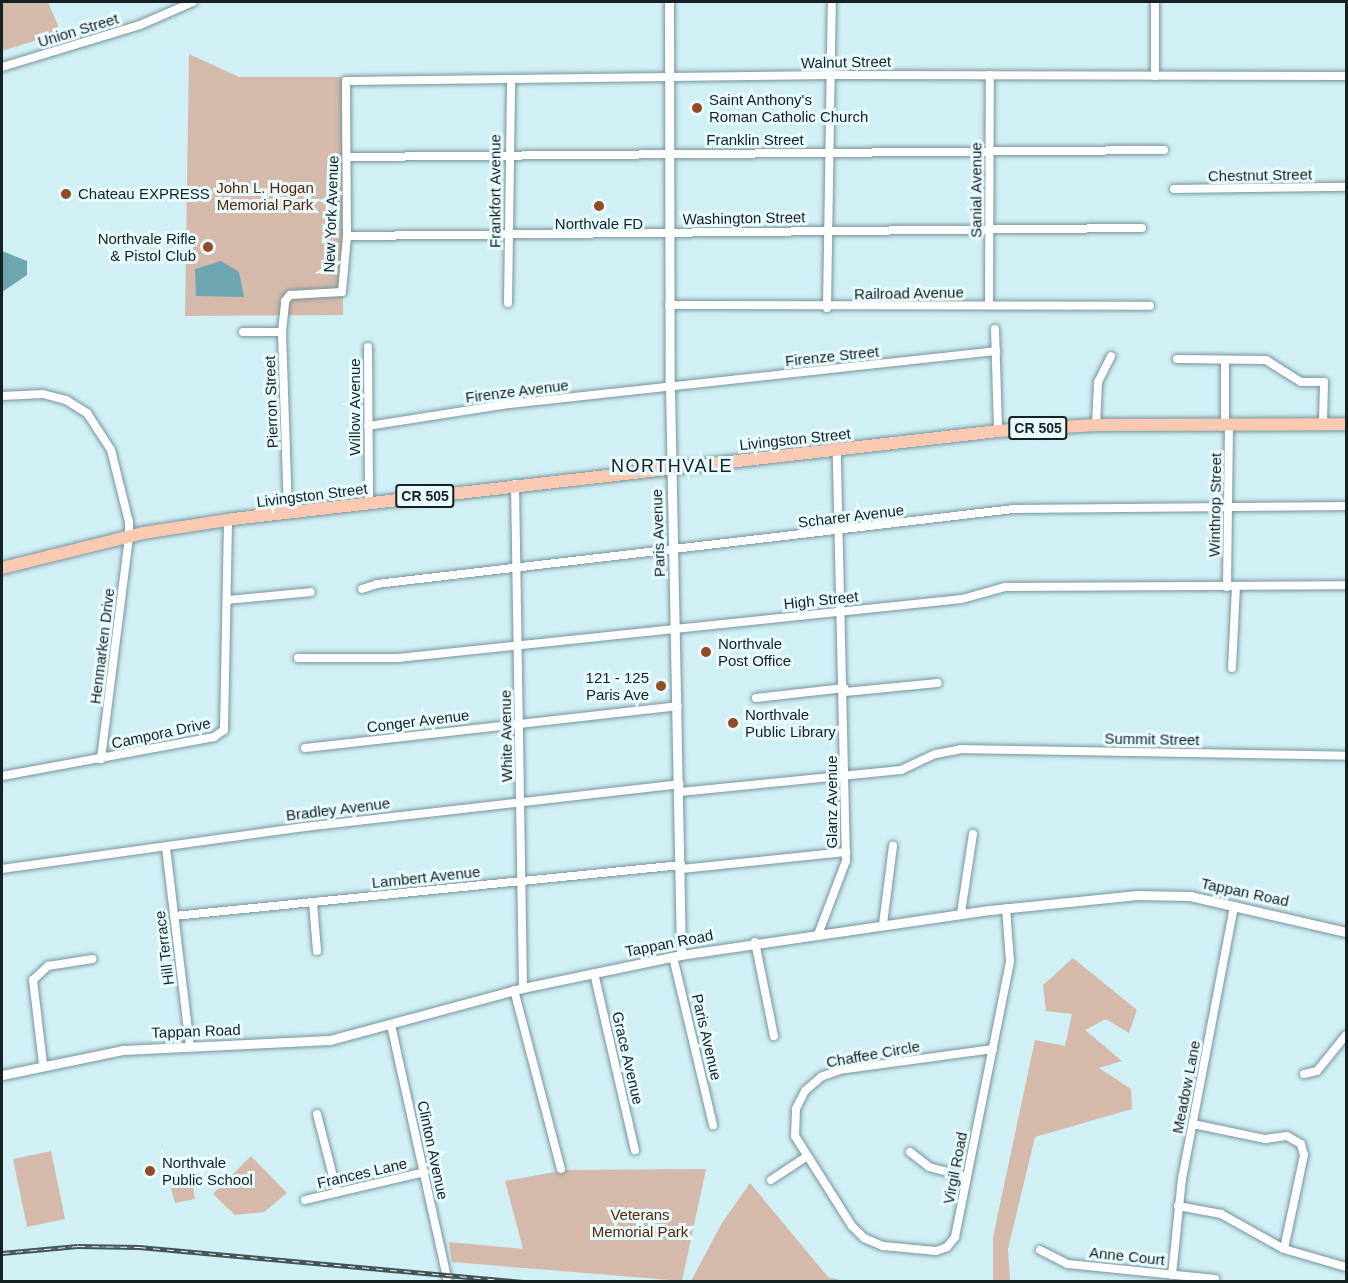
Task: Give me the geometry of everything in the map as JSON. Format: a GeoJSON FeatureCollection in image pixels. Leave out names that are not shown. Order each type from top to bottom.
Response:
{"type":"FeatureCollection","features":[{"type":"Feature","properties":{"kind":"main road","name":"Livingston Street"},"geometry":{"type":"LineString","coordinates":[[2,568],[129,537],[228,520],[515,484],[998,431],[1096,425],[1347,424]]}},
{"type":"Feature","properties":{"kind":"street","name":"Union Street"},"geometry":{"type":"LineString","coordinates":[[2,67],[140,25],[194,2]]}},
{"type":"Feature","properties":{"kind":"street","name":"Paris Avenue"},"geometry":{"type":"LineString","coordinates":[[669,2],[670,387],[681,867],[677,956],[713,1125]]}},
{"type":"Feature","properties":{"kind":"street"},"geometry":{"type":"LineString","coordinates":[[827,308],[832,2]]}},
{"type":"Feature","properties":{"kind":"street"},"geometry":{"type":"LineString","coordinates":[[1155,3],[1155,76]]}},
{"type":"Feature","properties":{"kind":"street","name":"Walnut Street"},"geometry":{"type":"LineString","coordinates":[[346,81],[832,75],[1347,76]]}},
{"type":"Feature","properties":{"kind":"street","name":"Sanial Avenue"},"geometry":{"type":"LineString","coordinates":[[989,305],[990,75]]}},
{"type":"Feature","properties":{"kind":"street","name":"Frankfort Avenue"},"geometry":{"type":"LineString","coordinates":[[508,303],[510,79]]}},
{"type":"Feature","properties":{"kind":"street","name":"New York Avenue"},"geometry":{"type":"LineString","coordinates":[[282,332],[285,301],[290,295],[342,292],[347,236],[346,81]]}},
{"type":"Feature","properties":{"kind":"street","name":"Franklin Street"},"geometry":{"type":"LineString","coordinates":[[347,157],[1164,150]]}},
{"type":"Feature","properties":{"kind":"street","name":"Chestnut Street"},"geometry":{"type":"LineString","coordinates":[[1174,189],[1347,187]]}},
{"type":"Feature","properties":{"kind":"street","name":"Washington Street"},"geometry":{"type":"LineString","coordinates":[[347,236],[1142,228]]}},
{"type":"Feature","properties":{"kind":"street","name":"Railroad Avenue"},"geometry":{"type":"LineString","coordinates":[[669,305],[827,308],[989,305],[1150,306]]}},
{"type":"Feature","properties":{"kind":"street"},"geometry":{"type":"LineString","coordinates":[[995,329],[998,431]]}},
{"type":"Feature","properties":{"kind":"street"},"geometry":{"type":"LineString","coordinates":[[243,332],[282,332]]}},
{"type":"Feature","properties":{"kind":"street","name":"Pierron Street"},"geometry":{"type":"LineString","coordinates":[[282,332],[288,512]]}},
{"type":"Feature","properties":{"kind":"street","name":"Willow Avenue"},"geometry":{"type":"LineString","coordinates":[[368,347],[369,503]]}},
{"type":"Feature","properties":{"kind":"street","name":"Firenze Street"},"geometry":{"type":"LineString","coordinates":[[670,387],[996,351]]}},
{"type":"Feature","properties":{"kind":"street"},"geometry":{"type":"LineString","coordinates":[[1096,425],[1098,382],[1111,356]]}},
{"type":"Feature","properties":{"kind":"street"},"geometry":{"type":"LineString","coordinates":[[1177,359],[1266,360],[1301,382],[1324,382],[1323,424]]}},
{"type":"Feature","properties":{"kind":"street","name":"Winthrop Street"},"geometry":{"type":"LineString","coordinates":[[1225,360],[1232,587],[1232,668]]}},
{"type":"Feature","properties":{"kind":"street","name":"Firenze Avenue"},"geometry":{"type":"LineString","coordinates":[[368,426],[509,404],[670,387]]}},
{"type":"Feature","properties":{"kind":"street","name":"Henmarken Drive"},"geometry":{"type":"LineString","coordinates":[[2,396],[43,394],[66,400],[87,413],[111,450],[129,522],[129,537],[101,759]]}},
{"type":"Feature","properties":{"kind":"street","name":"Glanz Avenue"},"geometry":{"type":"LineString","coordinates":[[819,932],[846,861],[845,690],[837,450]]}},
{"type":"Feature","properties":{"kind":"street","name":"White Avenue"},"geometry":{"type":"LineString","coordinates":[[515,484],[521,802],[518,989],[561,1169]]}},
{"type":"Feature","properties":{"kind":"street","name":"Scharer Avenue"},"geometry":{"type":"LineString","coordinates":[[362,589],[377,584],[515,567],[674,551],[1036,507],[1347,506]]}},
{"type":"Feature","properties":{"kind":"street","name":"Campora Drive"},"geometry":{"type":"LineString","coordinates":[[2,776],[214,737],[224,730],[228,520]]}},
{"type":"Feature","properties":{"kind":"street","name":"High Street"},"geometry":{"type":"LineString","coordinates":[[298,658],[398,658],[962,599],[1005,587],[1347,585]]}},
{"type":"Feature","properties":{"kind":"street"},"geometry":{"type":"LineString","coordinates":[[227,600],[311,592]]}},
{"type":"Feature","properties":{"kind":"street"},"geometry":{"type":"LineString","coordinates":[[756,698],[939,683]]}},
{"type":"Feature","properties":{"kind":"street","name":"Conger Avenue"},"geometry":{"type":"LineString","coordinates":[[305,748],[519,722],[678,706]]}},
{"type":"Feature","properties":{"kind":"street"},"geometry":{"type":"LineString","coordinates":[[224,730],[235,732]]}},
{"type":"Feature","properties":{"kind":"street","name":"Bradley Avenue"},"geometry":{"type":"LineString","coordinates":[[2,869],[304,827],[521,802],[901,770],[956,750]]}},
{"type":"Feature","properties":{"kind":"street","name":"Summit Street"},"geometry":{"type":"LineString","coordinates":[[956,750],[1347,756]]}},
{"type":"Feature","properties":{"kind":"street"},"geometry":{"type":"LineString","coordinates":[[961,914],[973,834]]}},
{"type":"Feature","properties":{"kind":"street"},"geometry":{"type":"LineString","coordinates":[[883,924],[893,846]]}},
{"type":"Feature","properties":{"kind":"street","name":"Hill Terrace"},"geometry":{"type":"LineString","coordinates":[[166,848],[189,1045]]}},
{"type":"Feature","properties":{"kind":"street","name":"Lambert Avenue"},"geometry":{"type":"LineString","coordinates":[[174,916],[521,880],[846,852]]}},
{"type":"Feature","properties":{"kind":"street","name":"Tappan Road"},"geometry":{"type":"LineString","coordinates":[[2,1075],[43,1064],[123,1050],[189,1045],[316,1042],[392,1024],[518,989],[677,956],[819,932],[1006,908],[1164,894],[1217,899],[1234,906],[1347,932]]}},
{"type":"Feature","properties":{"kind":"street"},"geometry":{"type":"LineString","coordinates":[[313,903],[317,951]]}},
{"type":"Feature","properties":{"kind":"street","name":"Meadow Lane"},"geometry":{"type":"LineString","coordinates":[[1172,1275],[1178,1206],[1234,906]]}},
{"type":"Feature","properties":{"kind":"street","name":"Virgil Road"},"geometry":{"type":"LineString","coordinates":[[806,1157],[857,1233],[883,1246],[936,1251],[947,1247],[955,1237],[1011,957],[1006,908]]}},
{"type":"Feature","properties":{"kind":"street"},"geometry":{"type":"LineString","coordinates":[[755,942],[774,1036]]}},
{"type":"Feature","properties":{"kind":"street"},"geometry":{"type":"LineString","coordinates":[[43,1064],[33,980],[48,966],[92,959]]}},
{"type":"Feature","properties":{"kind":"street","name":"Grace Avenue"},"geometry":{"type":"LineString","coordinates":[[594,973],[635,1150]]}},
{"type":"Feature","properties":{"kind":"street","name":"Clinton Avenue"},"geometry":{"type":"LineString","coordinates":[[392,1024],[448,1281]]}},
{"type":"Feature","properties":{"kind":"street"},"geometry":{"type":"LineString","coordinates":[[1304,1074],[1317,1071],[1347,1035]]}},
{"type":"Feature","properties":{"kind":"street","name":"Chaffee Circle"},"geometry":{"type":"LineString","coordinates":[[806,1157],[795,1136],[794,1119],[805,1091],[821,1077],[840,1070],[993,1049]]}},
{"type":"Feature","properties":{"kind":"street"},"geometry":{"type":"LineString","coordinates":[[317,1114],[337,1192]]}},
{"type":"Feature","properties":{"kind":"street"},"geometry":{"type":"LineString","coordinates":[[1193,1124],[1265,1139],[1287,1136],[1301,1144],[1304,1155],[1284,1249]]}},
{"type":"Feature","properties":{"kind":"street"},"geometry":{"type":"LineString","coordinates":[[910,1152],[929,1167],[967,1177]]}},
{"type":"Feature","properties":{"kind":"street"},"geometry":{"type":"LineString","coordinates":[[771,1180],[806,1157]]}},
{"type":"Feature","properties":{"kind":"street","name":"Frances Lane"},"geometry":{"type":"LineString","coordinates":[[305,1200],[425,1172]]}},
{"type":"Feature","properties":{"kind":"street"},"geometry":{"type":"LineString","coordinates":[[1178,1206],[1221,1214],[1284,1249],[1347,1267]]}},
{"type":"Feature","properties":{"kind":"street","name":"Anne Court"},"geometry":{"type":"LineString","coordinates":[[1040,1250],[1068,1264],[1215,1280]]}},
{"type":"Feature","properties":{"kind":"green space"},"geometry":{"type":"Polygon","coordinates":[[[2,2],[48,2],[59,28],[53,35],[2,51],[2,2]]]}},
{"type":"Feature","properties":{"kind":"green space","name":"John L. Hogan Memorial Park"},"geometry":{"type":"Polygon","coordinates":[[[189,54],[239,77],[342,77],[343,315],[185,316],[189,54]]]}},
{"type":"Feature","properties":{"kind":"green space"},"geometry":{"type":"Polygon","coordinates":[[[1073,958],[1137,1010],[1129,1033],[1106,1019],[1085,1030],[1122,1061],[1099,1068],[1131,1089],[1132,1109],[1035,1137],[1008,1249],[1010,1281],[993,1281],[993,1237],[1035,1040],[1065,1046],[1072,1014],[1046,1011],[1043,985],[1073,958]]]}},
{"type":"Feature","properties":{"kind":"green space"},"geometry":{"type":"Polygon","coordinates":[[[51,1151],[65,1219],[27,1227],[13,1159],[51,1151]]]}},
{"type":"Feature","properties":{"kind":"green space"},"geometry":{"type":"Polygon","coordinates":[[[251,1156],[287,1193],[264,1212],[235,1215],[213,1194],[251,1156]]]}},
{"type":"Feature","properties":{"kind":"green space","name":"Veterans Memorial Park"},"geometry":{"type":"Polygon","coordinates":[[[706,1169],[682,1281],[452,1262],[449,1242],[523,1249],[505,1181],[566,1170],[706,1169]]]}},
{"type":"Feature","properties":{"kind":"green space"},"geometry":{"type":"Polygon","coordinates":[[[192,1182],[195,1199],[175,1203],[171,1188],[192,1182]]]}},
{"type":"Feature","properties":{"kind":"green space"},"geometry":{"type":"Polygon","coordinates":[[[750,1183],[828,1277],[844,1281],[691,1281],[722,1223],[750,1183]]]}},
{"type":"Feature","properties":{"kind":"water"},"geometry":{"type":"Polygon","coordinates":[[[2,251],[27,261],[27,275],[2,292],[2,251]]]}},
{"type":"Feature","properties":{"kind":"water"},"geometry":{"type":"Polygon","coordinates":[[[221,261],[239,272],[244,297],[196,296],[195,269],[221,261]]]}},
{"type":"Feature","properties":{"kind":"railway"},"geometry":{"type":"LineString","coordinates":[[2,1253],[78,1246],[139,1247],[523,1282]]}},
{"type":"Feature","properties":{"kind":"place","name":"Saint Anthony's Roman Catholic Church"},"geometry":{"type":"Point","coordinates":[697,108]}},
{"type":"Feature","properties":{"kind":"place","name":"Chateau EXPRESS"},"geometry":{"type":"Point","coordinates":[66,194]}},
{"type":"Feature","properties":{"kind":"place","name":"Northvale FD"},"geometry":{"type":"Point","coordinates":[599,206]}},
{"type":"Feature","properties":{"kind":"place","name":"Northvale Rifle & Pistol Club"},"geometry":{"type":"Point","coordinates":[208,247]}},
{"type":"Feature","properties":{"kind":"place","name":"Northvale Post Office"},"geometry":{"type":"Point","coordinates":[706,652]}},
{"type":"Feature","properties":{"kind":"place","name":"121 - 125 Paris Ave"},"geometry":{"type":"Point","coordinates":[661,686]}},
{"type":"Feature","properties":{"kind":"place","name":"Northvale Public Library"},"geometry":{"type":"Point","coordinates":[733,723]}},
{"type":"Feature","properties":{"kind":"place","name":"Northvale Public School"},"geometry":{"type":"Point","coordinates":[150,1171]}},
{"type":"Feature","properties":{"kind":"district","name":"NORTHVALE"},"geometry":{"type":"Point","coordinates":[672,466]}}]}
